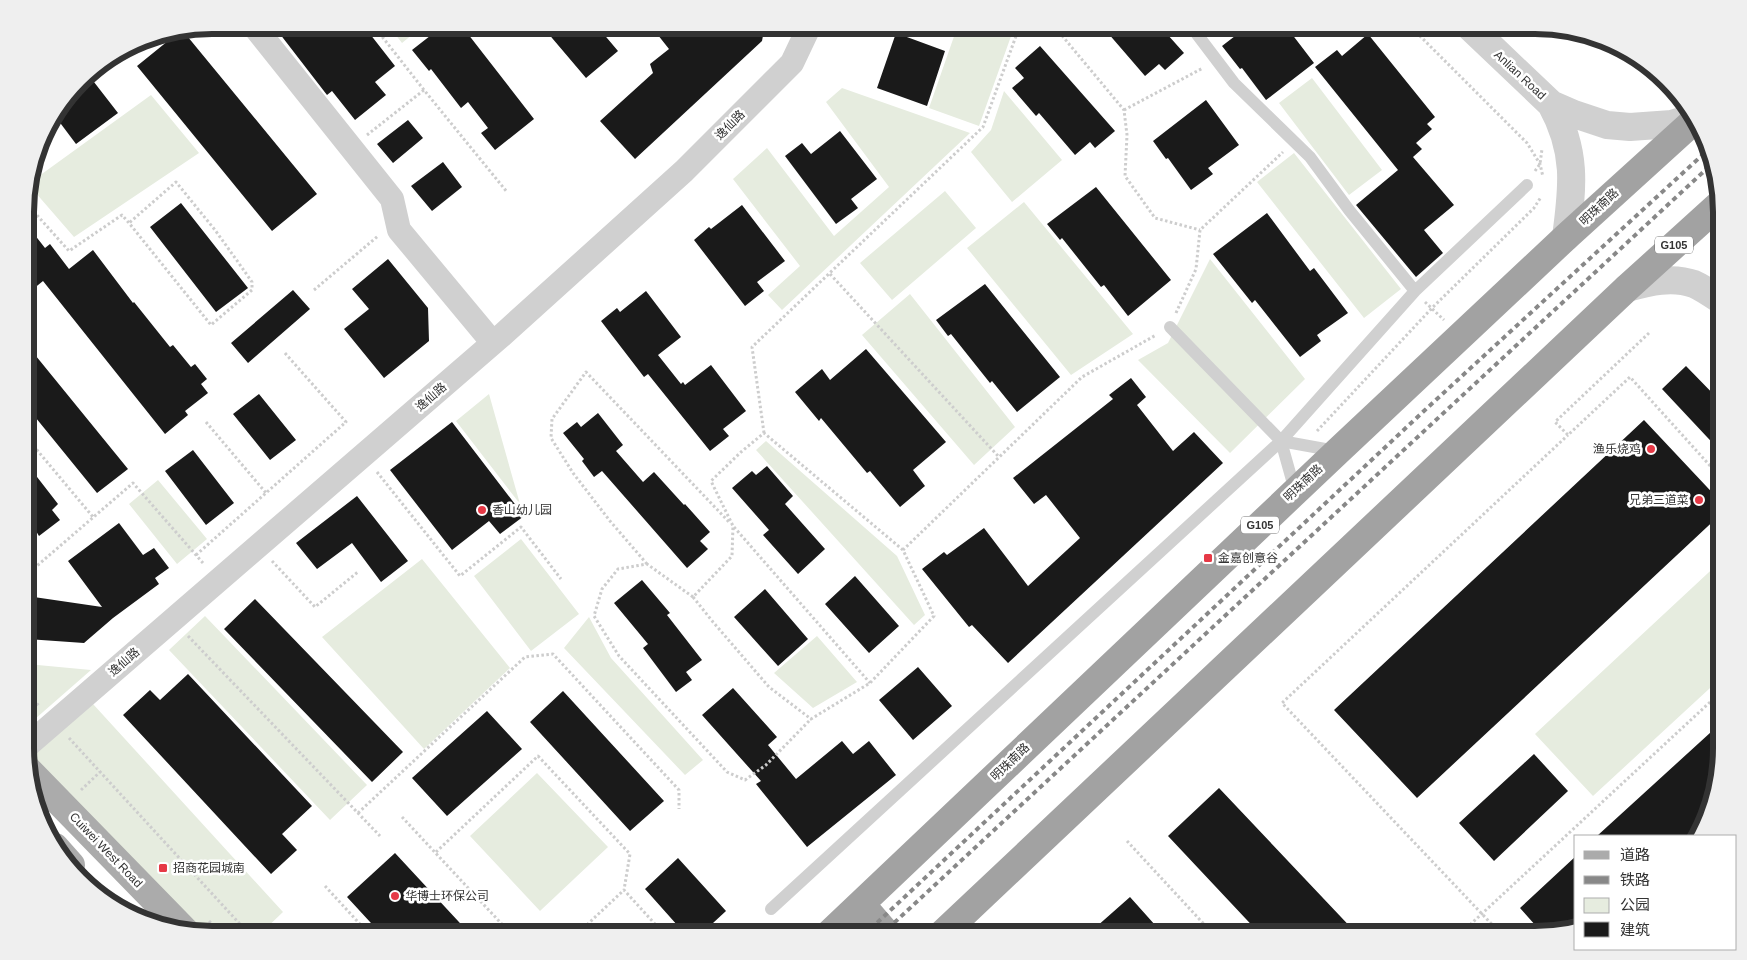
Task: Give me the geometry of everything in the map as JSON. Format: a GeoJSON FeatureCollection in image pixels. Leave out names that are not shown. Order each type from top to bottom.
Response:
{"type":"FeatureCollection","features":[{"type":"Feature","properties":{"kind":"highway","name":"明珠南路"},"geometry":{"type":"LineString","coordinates":[[838,926],[1295,491],[1689,123]]}},
{"type":"Feature","properties":{"kind":"highway","name":"G105"},"geometry":{"type":"LineString","coordinates":[[951,926],[1627,288],[1713,210]]}},
{"type":"Feature","properties":{"kind":"highway"},"geometry":{"type":"LineString","coordinates":[[861,904],[880,926]]}},
{"type":"Feature","properties":{"kind":"main road","name":"Cuiwei West Road"},"geometry":{"type":"LineString","coordinates":[[36,778],[177,923]]}},
{"type":"Feature","properties":{"kind":"street"},"geometry":{"type":"LineString","coordinates":[[260,34],[392,199],[399,230],[493,344]]}},
{"type":"Feature","properties":{"kind":"street","name":"逸仙路"},"geometry":{"type":"LineString","coordinates":[[34,740],[493,344],[691,164],[792,63],[806,34]]}},
{"type":"Feature","properties":{"kind":"street","name":"Anlian Road"},"geometry":{"type":"LineString","coordinates":[[1477,34],[1551,104]]}},
{"type":"Feature","properties":{"kind":"street"},"geometry":{"type":"LineString","coordinates":[[1551,104],[1596,122],[1620,127],[1655,126],[1687,120]]}},
{"type":"Feature","properties":{"kind":"street"},"geometry":{"type":"LineString","coordinates":[[1551,104],[1561,122],[1570,152],[1571,191],[1566,237]]}},
{"type":"Feature","properties":{"kind":"street"},"geometry":{"type":"LineString","coordinates":[[1627,288],[1652,282],[1675,280],[1695,284],[1713,295]]}},
{"type":"Feature","properties":{"kind":"lane"},"geometry":{"type":"LineString","coordinates":[[1197,34],[1234,82],[1310,157],[1349,210],[1414,291]]}},
{"type":"Feature","properties":{"kind":"lane"},"geometry":{"type":"LineString","coordinates":[[772,909],[1282,441],[1414,291],[1527,185]]}},
{"type":"Feature","properties":{"kind":"lane"},"geometry":{"type":"LineString","coordinates":[[1170,327],[1282,441],[1295,491]]}},
{"type":"Feature","properties":{"kind":"lane"},"geometry":{"type":"LineString","coordinates":[[1282,441],[1337,452]]}},
{"type":"Feature","properties":{"kind":"path"},"geometry":{"type":"LineString","coordinates":[[380,34],[507,192]]}},
{"type":"Feature","properties":{"kind":"path"},"geometry":{"type":"LineString","coordinates":[[647,564],[618,569],[602,589],[594,616],[618,656],[726,772],[745,780],[766,765],[811,719],[870,683],[934,616],[903,550],[764,433],[752,347],[984,127],[1017,34]]}},
{"type":"Feature","properties":{"kind":"path"},"geometry":{"type":"LineString","coordinates":[[1061,34],[1124,110],[1127,135],[1125,176],[1155,218],[1200,230]]}},
{"type":"Feature","properties":{"kind":"path"},"geometry":{"type":"LineString","coordinates":[[1124,110],[1217,61]]}},
{"type":"Feature","properties":{"kind":"path"},"geometry":{"type":"LineString","coordinates":[[352,148],[424,90]]}},
{"type":"Feature","properties":{"kind":"path"},"geometry":{"type":"LineString","coordinates":[[903,550],[1082,377],[1170,327],[1196,269],[1200,230],[1294,142]]}},
{"type":"Feature","properties":{"kind":"path"},"geometry":{"type":"LineString","coordinates":[[34,212],[69,251],[122,215],[128,223],[211,325],[252,290],[252,282],[238,262],[176,182],[128,223]]}},
{"type":"Feature","properties":{"kind":"path"},"geometry":{"type":"LineString","coordinates":[[314,290],[379,236],[399,230]]}},
{"type":"Feature","properties":{"kind":"path"},"geometry":{"type":"LineString","coordinates":[[830,274],[999,457]]}},
{"type":"Feature","properties":{"kind":"path"},"geometry":{"type":"LineString","coordinates":[[1414,291],[1444,320],[1451,314]]}},
{"type":"Feature","properties":{"kind":"path"},"geometry":{"type":"LineString","coordinates":[[1568,435],[1555,422],[1649,333]]}},
{"type":"Feature","properties":{"kind":"path"},"geometry":{"type":"LineString","coordinates":[[196,555],[346,422],[284,352]]}},
{"type":"Feature","properties":{"kind":"path"},"geometry":{"type":"LineString","coordinates":[[811,719],[770,687],[693,597],[647,564],[610,521],[573,472],[551,438],[552,419],[586,372],[733,526],[870,683]]}},
{"type":"Feature","properties":{"kind":"path"},"geometry":{"type":"LineString","coordinates":[[1494,926],[1282,703],[1630,377],[1713,469]]}},
{"type":"Feature","properties":{"kind":"path"},"geometry":{"type":"LineString","coordinates":[[206,422],[266,493]]}},
{"type":"Feature","properties":{"kind":"path"},"geometry":{"type":"LineString","coordinates":[[693,597],[732,556],[733,526],[711,481],[764,433]]}},
{"type":"Feature","properties":{"kind":"path"},"geometry":{"type":"LineString","coordinates":[[34,446],[93,518]]}},
{"type":"Feature","properties":{"kind":"path"},"geometry":{"type":"LineString","coordinates":[[364,455],[460,576],[521,527],[561,579]]}},
{"type":"Feature","properties":{"kind":"path"},"geometry":{"type":"LineString","coordinates":[[34,568],[134,483],[218,581]]}},
{"type":"Feature","properties":{"kind":"path"},"geometry":{"type":"LineString","coordinates":[[258,546],[314,607],[359,571]]}},
{"type":"Feature","properties":{"kind":"path"},"geometry":{"type":"LineString","coordinates":[[173,620],[380,836]]}},
{"type":"Feature","properties":{"kind":"path"},"geometry":{"type":"LineString","coordinates":[[358,813],[525,658],[553,654],[679,790],[678,809]]}},
{"type":"Feature","properties":{"kind":"path"},"geometry":{"type":"LineString","coordinates":[[1468,926],[1713,699]]}},
{"type":"Feature","properties":{"kind":"path"},"geometry":{"type":"LineString","coordinates":[[34,700],[242,926]]}},
{"type":"Feature","properties":{"kind":"path"},"geometry":{"type":"LineString","coordinates":[[436,852],[538,756],[630,854],[624,890],[586,926]]}},
{"type":"Feature","properties":{"kind":"path"},"geometry":{"type":"LineString","coordinates":[[402,817],[504,926]]}},
{"type":"Feature","properties":{"kind":"path"},"geometry":{"type":"LineString","coordinates":[[1127,841],[1206,926]]}},
{"type":"Feature","properties":{"kind":"path"},"geometry":{"type":"LineString","coordinates":[[325,886],[362,926]]}},
{"type":"Feature","properties":{"kind":"path"},"geometry":{"type":"LineString","coordinates":[[624,890],[657,926]]}},
{"type":"Feature","properties":{"kind":"green space"},"geometry":{"type":"Polygon","coordinates":[[[395,34],[413,34],[402,43],[395,34]]]}},
{"type":"Feature","properties":{"kind":"green space"},"geometry":{"type":"Polygon","coordinates":[[[955,34],[1012,34],[979,126],[929,108],[955,34]]]}},
{"type":"Feature","properties":{"kind":"green space"},"geometry":{"type":"Polygon","coordinates":[[[1312,78],[1382,170],[1349,195],[1279,103],[1312,78]]]}},
{"type":"Feature","properties":{"kind":"green space"},"geometry":{"type":"Polygon","coordinates":[[[842,88],[970,133],[782,310],[768,295],[800,266],[733,179],[767,148],[834,236],[889,187],[826,102],[842,88]]]}},
{"type":"Feature","properties":{"kind":"green space"},"geometry":{"type":"Polygon","coordinates":[[[1004,91],[1062,160],[1012,202],[971,152],[991,130],[1004,91]]]}},
{"type":"Feature","properties":{"kind":"green space"},"geometry":{"type":"Polygon","coordinates":[[[151,95],[199,153],[74,237],[35,192],[37,178],[151,95]]]}},
{"type":"Feature","properties":{"kind":"green space"},"geometry":{"type":"Polygon","coordinates":[[[1294,153],[1401,289],[1364,318],[1257,182],[1294,153]]]}},
{"type":"Feature","properties":{"kind":"green space"},"geometry":{"type":"Polygon","coordinates":[[[945,191],[976,228],[892,300],[860,263],[945,191]]]}},
{"type":"Feature","properties":{"kind":"green space"},"geometry":{"type":"Polygon","coordinates":[[[1024,202],[1133,334],[1071,375],[967,248],[1024,202]]]}},
{"type":"Feature","properties":{"kind":"green space"},"geometry":{"type":"Polygon","coordinates":[[[1210,259],[1305,379],[1230,453],[1138,360],[1168,343],[1210,259]]]}},
{"type":"Feature","properties":{"kind":"green space"},"geometry":{"type":"Polygon","coordinates":[[[910,294],[1015,427],[974,465],[862,335],[910,294]]]}},
{"type":"Feature","properties":{"kind":"green space"},"geometry":{"type":"Polygon","coordinates":[[[489,394],[520,504],[456,421],[489,394]]]}},
{"type":"Feature","properties":{"kind":"green space"},"geometry":{"type":"Polygon","coordinates":[[[766,441],[897,556],[925,615],[914,625],[756,450],[766,441]]]}},
{"type":"Feature","properties":{"kind":"green space"},"geometry":{"type":"Polygon","coordinates":[[[158,480],[207,539],[177,564],[129,504],[158,480]]]}},
{"type":"Feature","properties":{"kind":"green space"},"geometry":{"type":"Polygon","coordinates":[[[521,539],[579,614],[531,651],[474,576],[521,539]]]}},
{"type":"Feature","properties":{"kind":"green space"},"geometry":{"type":"Polygon","coordinates":[[[422,559],[510,668],[424,749],[322,637],[422,559]]]}},
{"type":"Feature","properties":{"kind":"green space"},"geometry":{"type":"Polygon","coordinates":[[[1713,568],[1713,685],[1593,796],[1535,734],[1713,568]]]}},
{"type":"Feature","properties":{"kind":"green space"},"geometry":{"type":"Polygon","coordinates":[[[205,616],[367,785],[330,820],[169,650],[205,616]]]}},
{"type":"Feature","properties":{"kind":"green space"},"geometry":{"type":"Polygon","coordinates":[[[589,617],[611,658],[703,760],[685,775],[564,648],[589,617]]]}},
{"type":"Feature","properties":{"kind":"green space"},"geometry":{"type":"Polygon","coordinates":[[[817,636],[857,682],[813,708],[774,673],[817,636]]]}},
{"type":"Feature","properties":{"kind":"green space"},"geometry":{"type":"Polygon","coordinates":[[[34,665],[91,670],[34,720],[34,665]]]}},
{"type":"Feature","properties":{"kind":"green space"},"geometry":{"type":"Polygon","coordinates":[[[93,704],[283,912],[268,926],[194,925],[34,763],[34,754],[93,704]]]}},
{"type":"Feature","properties":{"kind":"green space"},"geometry":{"type":"Polygon","coordinates":[[[537,773],[608,847],[540,911],[470,836],[537,773]]]}},
{"type":"Feature","properties":{"kind":"building"},"geometry":{"type":"Polygon","coordinates":[[[280,34],[370,34],[395,66],[375,82],[386,95],[355,120],[332,91],[327,95],[280,34]]]}},
{"type":"Feature","properties":{"kind":"building"},"geometry":{"type":"Polygon","coordinates":[[[432,34],[468,34],[534,119],[495,150],[481,133],[488,128],[468,102],[461,108],[431,69],[429,71],[412,50],[432,34]]]}},
{"type":"Feature","properties":{"kind":"building"},"geometry":{"type":"Polygon","coordinates":[[[549,34],[604,34],[618,51],[586,78],[549,34]]]}},
{"type":"Feature","properties":{"kind":"building"},"geometry":{"type":"Polygon","coordinates":[[[657,34],[763,34],[762,41],[635,159],[600,121],[653,73],[650,64],[669,49],[657,34]]]}},
{"type":"Feature","properties":{"kind":"building"},"geometry":{"type":"Polygon","coordinates":[[[896,34],[945,51],[927,106],[877,88],[896,34]]]}},
{"type":"Feature","properties":{"kind":"building"},"geometry":{"type":"Polygon","coordinates":[[[1109,34],[1167,34],[1184,53],[1165,70],[1159,64],[1145,76],[1109,34]]]}},
{"type":"Feature","properties":{"kind":"building"},"geometry":{"type":"Polygon","coordinates":[[[1238,34],[1254,34],[1256,36],[1259,34],[1292,34],[1314,63],[1266,100],[1242,68],[1240,69],[1222,46],[1238,34]]]}},
{"type":"Feature","properties":{"kind":"building"},"geometry":{"type":"Polygon","coordinates":[[[1368,34],[1435,117],[1427,124],[1432,129],[1416,143],[1422,149],[1413,157],[1454,205],[1424,230],[1443,253],[1416,277],[1356,205],[1398,170],[1315,67],[1337,50],[1342,56],[1368,34]]]}},
{"type":"Feature","properties":{"kind":"building"},"geometry":{"type":"Polygon","coordinates":[[[187,35],[317,194],[272,231],[137,66],[171,39],[187,35]]]}},
{"type":"Feature","properties":{"kind":"building"},"geometry":{"type":"Polygon","coordinates":[[[1040,46],[1115,131],[1095,148],[1090,142],[1075,155],[1039,113],[1036,116],[1012,88],[1024,78],[1015,68],[1040,46]]]}},
{"type":"Feature","properties":{"kind":"building"},"geometry":{"type":"Polygon","coordinates":[[[93,80],[118,113],[76,144],[59,121],[78,95],[93,80]]]}},
{"type":"Feature","properties":{"kind":"building"},"geometry":{"type":"Polygon","coordinates":[[[1206,100],[1239,145],[1208,168],[1213,174],[1191,190],[1153,141],[1206,100]]]}},
{"type":"Feature","properties":{"kind":"building"},"geometry":{"type":"Polygon","coordinates":[[[408,120],[423,138],[393,163],[377,144],[408,120]]]}},
{"type":"Feature","properties":{"kind":"building"},"geometry":{"type":"Polygon","coordinates":[[[840,131],[877,179],[851,199],[858,208],[836,224],[785,156],[802,143],[811,154],[840,131]]]}},
{"type":"Feature","properties":{"kind":"building"},"geometry":{"type":"Polygon","coordinates":[[[443,162],[462,187],[432,211],[411,186],[443,162]]]}},
{"type":"Feature","properties":{"kind":"building"},"geometry":{"type":"Polygon","coordinates":[[[1096,187],[1171,280],[1128,316],[1104,285],[1101,287],[1062,238],[1060,240],[1047,224],[1096,187]]]}},
{"type":"Feature","properties":{"kind":"building"},"geometry":{"type":"Polygon","coordinates":[[[181,203],[248,288],[216,312],[150,227],[181,203]]]}},
{"type":"Feature","properties":{"kind":"building"},"geometry":{"type":"Polygon","coordinates":[[[742,205],[785,261],[757,282],[764,291],[745,306],[694,240],[709,227],[711,229],[742,205]]]}},
{"type":"Feature","properties":{"kind":"building"},"geometry":{"type":"Polygon","coordinates":[[[1267,213],[1310,271],[1314,268],[1348,313],[1317,335],[1321,341],[1300,357],[1255,300],[1252,303],[1213,254],[1267,213]]]}},
{"type":"Feature","properties":{"kind":"building"},"geometry":{"type":"Polygon","coordinates":[[[34,234],[45,248],[50,244],[69,269],[93,250],[133,303],[170,347],[173,345],[191,367],[195,364],[207,379],[201,384],[208,393],[185,411],[188,415],[165,434],[43,281],[34,288],[34,234]]]}},
{"type":"Feature","properties":{"kind":"building"},"geometry":{"type":"Polygon","coordinates":[[[388,259],[428,308],[429,341],[384,378],[344,329],[369,309],[352,289],[388,259]]]}},
{"type":"Feature","properties":{"kind":"building"},"geometry":{"type":"Polygon","coordinates":[[[985,284],[1060,377],[1017,412],[992,381],[990,383],[951,334],[948,336],[936,320],[985,284]]]}},
{"type":"Feature","properties":{"kind":"building"},"geometry":{"type":"Polygon","coordinates":[[[293,290],[310,309],[248,363],[231,343],[293,290]]]}},
{"type":"Feature","properties":{"kind":"building"},"geometry":{"type":"Polygon","coordinates":[[[646,291],[681,337],[658,355],[681,384],[683,382],[685,385],[711,365],[746,411],[723,429],[729,436],[710,451],[648,374],[644,377],[601,321],[617,308],[620,312],[646,291]]]}},
{"type":"Feature","properties":{"kind":"building"},"geometry":{"type":"Polygon","coordinates":[[[866,349],[946,442],[913,470],[925,486],[900,507],[870,471],[867,473],[821,418],[819,421],[795,392],[822,369],[830,380],[866,349]]]}},
{"type":"Feature","properties":{"kind":"building"},"geometry":{"type":"Polygon","coordinates":[[[34,354],[128,469],[97,493],[34,416],[34,354]]]}},
{"type":"Feature","properties":{"kind":"building"},"geometry":{"type":"Polygon","coordinates":[[[1686,366],[1713,394],[1713,443],[1662,389],[1686,366]]]}},
{"type":"Feature","properties":{"kind":"building"},"geometry":{"type":"Polygon","coordinates":[[[1131,378],[1146,397],[1137,405],[1173,451],[1194,432],[1223,463],[1008,663],[972,625],[969,627],[922,569],[944,552],[947,555],[984,528],[1028,586],[1080,538],[1046,495],[1034,504],[1013,478],[1113,399],[1109,395],[1131,378]]]}},
{"type":"Feature","properties":{"kind":"building"},"geometry":{"type":"Polygon","coordinates":[[[259,394],[296,440],[270,460],[233,414],[259,394]]]}},
{"type":"Feature","properties":{"kind":"building"},"geometry":{"type":"Polygon","coordinates":[[[598,413],[623,445],[616,451],[643,482],[654,472],[710,532],[700,541],[708,549],[687,568],[602,471],[594,477],[582,461],[584,459],[563,433],[577,422],[581,427],[598,413]]]}},
{"type":"Feature","properties":{"kind":"building"},"geometry":{"type":"Polygon","coordinates":[[[1644,420],[1713,493],[1713,521],[1417,798],[1334,710],[1644,420]]]}},
{"type":"Feature","properties":{"kind":"building"},"geometry":{"type":"Polygon","coordinates":[[[452,422],[524,516],[500,534],[489,521],[452,550],[390,470],[452,422]]]}},
{"type":"Feature","properties":{"kind":"building"},"geometry":{"type":"Polygon","coordinates":[[[193,450],[234,503],[206,525],[165,471],[193,450]]]}},
{"type":"Feature","properties":{"kind":"building"},"geometry":{"type":"Polygon","coordinates":[[[767,466],[793,496],[785,504],[825,549],[798,574],[763,535],[769,530],[732,488],[752,471],[756,475],[767,466]]]}},
{"type":"Feature","properties":{"kind":"building"},"geometry":{"type":"Polygon","coordinates":[[[34,473],[58,504],[52,510],[60,520],[39,536],[36,531],[34,533],[34,473]]]}},
{"type":"Feature","properties":{"kind":"building"},"geometry":{"type":"Polygon","coordinates":[[[357,496],[408,561],[381,582],[352,543],[317,569],[296,543],[357,496]]]}},
{"type":"Feature","properties":{"kind":"building"},"geometry":{"type":"Polygon","coordinates":[[[119,523],[143,555],[154,548],[169,568],[155,578],[159,584],[113,618],[84,643],[34,639],[34,597],[102,607],[68,561],[119,523]]]}},
{"type":"Feature","properties":{"kind":"building"},"geometry":{"type":"Polygon","coordinates":[[[855,576],[899,626],[869,653],[825,604],[855,576]]]}},
{"type":"Feature","properties":{"kind":"building"},"geometry":{"type":"Polygon","coordinates":[[[642,580],[670,613],[667,615],[702,660],[686,672],[692,680],[676,692],[643,648],[648,644],[614,603],[642,580]]]}},
{"type":"Feature","properties":{"kind":"building"},"geometry":{"type":"Polygon","coordinates":[[[765,589],[808,639],[778,666],[734,617],[765,589]]]}},
{"type":"Feature","properties":{"kind":"building"},"geometry":{"type":"Polygon","coordinates":[[[255,599],[403,752],[372,782],[224,629],[255,599]]]}},
{"type":"Feature","properties":{"kind":"building"},"geometry":{"type":"Polygon","coordinates":[[[918,667],[952,706],[913,740],[879,700],[918,667]]]}},
{"type":"Feature","properties":{"kind":"building"},"geometry":{"type":"Polygon","coordinates":[[[188,674],[312,806],[282,834],[297,850],[271,874],[123,715],[150,690],[160,700],[188,674]]]}},
{"type":"Feature","properties":{"kind":"building"},"geometry":{"type":"Polygon","coordinates":[[[733,688],[777,737],[768,745],[796,779],[842,741],[853,754],[869,741],[896,775],[807,847],[756,784],[761,781],[702,715],[733,688]]]}},
{"type":"Feature","properties":{"kind":"building"},"geometry":{"type":"Polygon","coordinates":[[[563,691],[664,801],[630,831],[530,722],[563,691]]]}},
{"type":"Feature","properties":{"kind":"building"},"geometry":{"type":"Polygon","coordinates":[[[487,711],[522,749],[447,816],[412,778],[487,711]]]}},
{"type":"Feature","properties":{"kind":"building"},"geometry":{"type":"Polygon","coordinates":[[[1713,730],[1713,759],[1710,783],[1700,816],[1690,835],[1598,835],[1713,730]]]}},
{"type":"Feature","properties":{"kind":"building"},"geometry":{"type":"Polygon","coordinates":[[[1534,754],[1568,791],[1494,861],[1459,823],[1534,754]]]}},
{"type":"Feature","properties":{"kind":"building"},"geometry":{"type":"Polygon","coordinates":[[[1219,788],[1349,926],[1253,926],[1168,836],[1219,788]]]}},
{"type":"Feature","properties":{"kind":"building"},"geometry":{"type":"Polygon","coordinates":[[[395,853],[463,926],[374,926],[347,897],[395,853]]]}},
{"type":"Feature","properties":{"kind":"building"},"geometry":{"type":"Polygon","coordinates":[[[678,858],[726,911],[710,926],[678,926],[645,889],[678,858]]]}},
{"type":"Feature","properties":{"kind":"building"},"geometry":{"type":"Polygon","coordinates":[[[1574,858],[1574,922],[1536,926],[1520,908],[1574,858]]]}},
{"type":"Feature","properties":{"kind":"building"},"geometry":{"type":"Polygon","coordinates":[[[1130,897],[1156,926],[1097,926],[1130,897]]]}},
{"type":"Feature","properties":{"kind":"railway"},"geometry":{"type":"LineString","coordinates":[[874,926],[1425,410],[1704,154]]}},
{"type":"Feature","properties":{"kind":"railway"},"geometry":{"type":"LineString","coordinates":[[891,926],[1708,168]]}},
{"type":"Feature","properties":{"kind":"place","name":"渔乐烧鸡"},"geometry":{"type":"Point","coordinates":[1651,449]}},
{"type":"Feature","properties":{"kind":"place","name":"兄弟三道菜"},"geometry":{"type":"Point","coordinates":[1699,500]}},
{"type":"Feature","properties":{"kind":"place","name":"香山幼儿园"},"geometry":{"type":"Point","coordinates":[482,510]}},
{"type":"Feature","properties":{"kind":"place","name":"金嘉创意谷"},"geometry":{"type":"Point","coordinates":[1208,558]}},
{"type":"Feature","properties":{"kind":"place","name":"招商花园城南"},"geometry":{"type":"Point","coordinates":[163,868]}},
{"type":"Feature","properties":{"kind":"place","name":"华博士环保公司"},"geometry":{"type":"Point","coordinates":[395,896]}}]}
